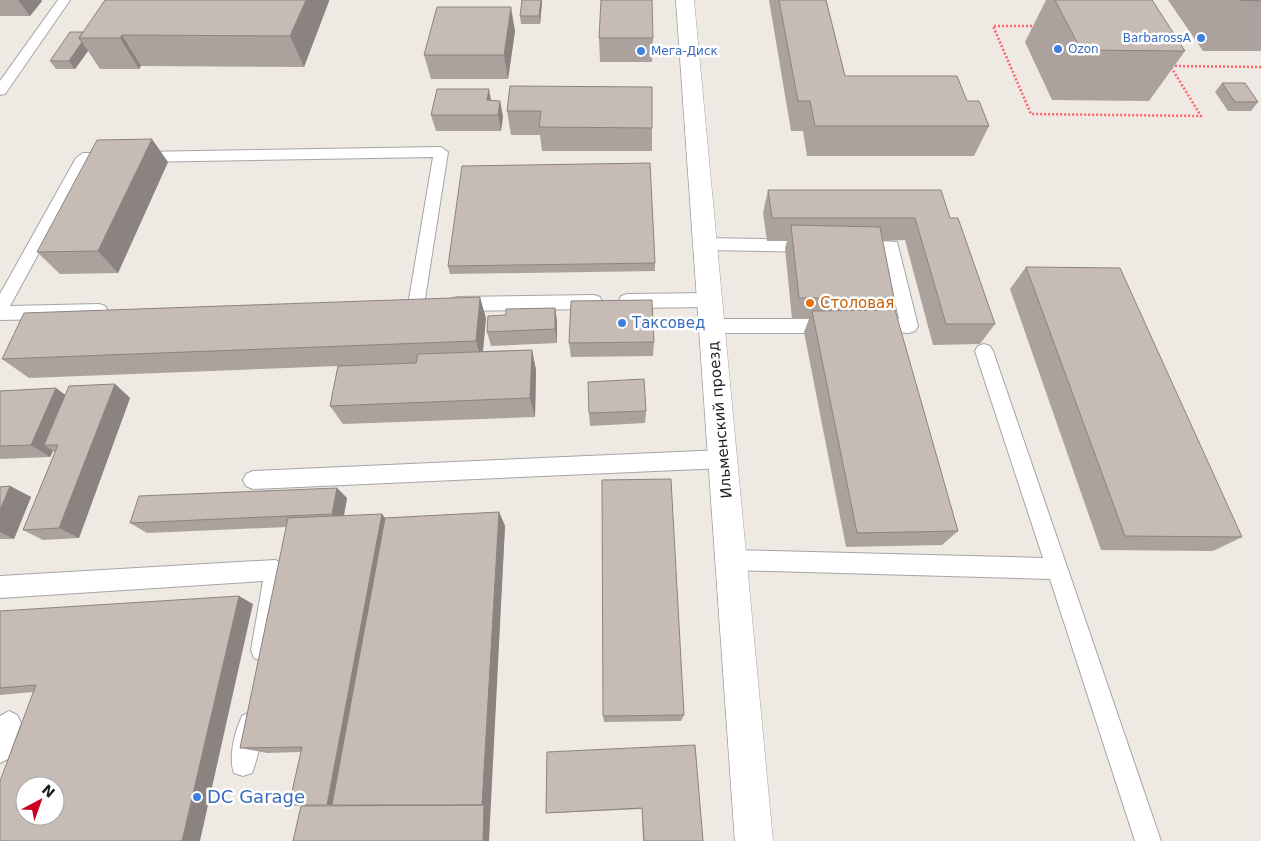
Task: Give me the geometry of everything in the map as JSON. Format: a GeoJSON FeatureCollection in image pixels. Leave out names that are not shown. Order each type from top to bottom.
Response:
{"type":"FeatureCollection","features":[{"type":"Feature","properties":{"kind":"street","name":"Ильменский проезд"},"geometry":{"type":"LineString","coordinates":[[685,0],[754,841]]}},
{"type":"Feature","properties":{"kind":"lane"},"geometry":{"type":"LineString","coordinates":[[0,91],[64,0]]}},
{"type":"Feature","properties":{"kind":"lane"},"geometry":{"type":"LineString","coordinates":[[119,310],[0,311],[83,158],[441,152],[416,305]]}},
{"type":"Feature","properties":{"kind":"lane"},"geometry":{"type":"LineString","coordinates":[[396,306],[440,305],[711,313],[855,326],[909,326],[891,246],[705,244]]}},
{"type":"Feature","properties":{"kind":"lane"},"geometry":{"type":"LineString","coordinates":[[984,351],[1148,841]]}},
{"type":"Feature","properties":{"kind":"lane"},"geometry":{"type":"LineString","coordinates":[[253,480],[723,459]]}},
{"type":"Feature","properties":{"kind":"lane"},"geometry":{"type":"LineString","coordinates":[[731,560],[1056,569]]}},
{"type":"Feature","properties":{"kind":"lane"},"geometry":{"type":"LineString","coordinates":[[0,588],[275,570],[259,667]]}},
{"type":"Feature","properties":{"kind":"lane"},"geometry":{"type":"LineString","coordinates":[[243,764],[253,706]]}},
{"type":"Feature","properties":{"kind":"lane"},"geometry":{"type":"LineString","coordinates":[[0,751],[9,723]]}},
{"type":"Feature","properties":{"kind":"path"},"geometry":{"type":"LineString","coordinates":[[1039,26],[993,26],[1031,114],[1201,116],[1170,66],[1261,67]]}},
{"type":"Feature","properties":{"kind":"building"},"geometry":{"type":"Polygon","coordinates":[[[105,0],[306,0],[290,36],[122,35],[120,38],[79,38],[105,0]]]}},
{"type":"Feature","properties":{"kind":"building"},"geometry":{"type":"Polygon","coordinates":[[[522,0],[541,0],[539,16],[520,16],[522,0]]]}},
{"type":"Feature","properties":{"kind":"building"},"geometry":{"type":"Polygon","coordinates":[[[601,0],[652,0],[653,38],[599,38],[601,0]]]}},
{"type":"Feature","properties":{"kind":"building"},"geometry":{"type":"Polygon","coordinates":[[[779,0],[826,0],[845,76],[957,76],[967,101],[979,101],[989,126],[815,126],[810,101],[798,101],[779,0]]]}},
{"type":"Feature","properties":{"kind":"building"},"geometry":{"type":"Polygon","coordinates":[[[1055,0],[1152,0],[1185,51],[1081,50],[1055,0]]]}},
{"type":"Feature","properties":{"kind":"building"},"geometry":{"type":"Polygon","coordinates":[[[437,7],[511,7],[504,55],[424,55],[437,7]]]}},
{"type":"Feature","properties":{"kind":"building"},"geometry":{"type":"Polygon","coordinates":[[[70,32],[83,32],[79,38],[82,42],[69,61],[50,61],[70,32]]]}},
{"type":"Feature","properties":{"kind":"building"},"geometry":{"type":"Polygon","coordinates":[[[1222,83],[1245,83],[1258,102],[1235,102],[1222,83]]]}},
{"type":"Feature","properties":{"kind":"building"},"geometry":{"type":"Polygon","coordinates":[[[510,86],[652,87],[652,128],[539,127],[541,111],[507,111],[510,86]]]}},
{"type":"Feature","properties":{"kind":"building"},"geometry":{"type":"Polygon","coordinates":[[[437,89],[489,89],[487,100],[500,101],[498,115],[431,115],[437,89]]]}},
{"type":"Feature","properties":{"kind":"building"},"geometry":{"type":"Polygon","coordinates":[[[152,139],[98,251],[37,252],[97,140],[152,139]]]}},
{"type":"Feature","properties":{"kind":"building"},"geometry":{"type":"Polygon","coordinates":[[[650,163],[655,263],[448,266],[462,166],[650,163]]]}},
{"type":"Feature","properties":{"kind":"building"},"geometry":{"type":"Polygon","coordinates":[[[768,190],[941,190],[950,218],[958,218],[995,324],[946,324],[915,218],[772,218],[768,190]]]}},
{"type":"Feature","properties":{"kind":"building"},"geometry":{"type":"Polygon","coordinates":[[[791,225],[880,227],[894,298],[799,298],[791,225]]]}},
{"type":"Feature","properties":{"kind":"building"},"geometry":{"type":"Polygon","coordinates":[[[1026,267],[1120,268],[1242,537],[1125,536],[1026,267]]]}},
{"type":"Feature","properties":{"kind":"building"},"geometry":{"type":"Polygon","coordinates":[[[480,297],[476,341],[2,359],[24,313],[480,297]]]}},
{"type":"Feature","properties":{"kind":"building"},"geometry":{"type":"Polygon","coordinates":[[[652,300],[654,342],[569,343],[571,301],[652,300]]]}},
{"type":"Feature","properties":{"kind":"building"},"geometry":{"type":"Polygon","coordinates":[[[555,308],[555,329],[487,332],[488,316],[506,315],[506,309],[555,308]]]}},
{"type":"Feature","properties":{"kind":"building"},"geometry":{"type":"Polygon","coordinates":[[[895,310],[958,531],[857,533],[812,311],[895,310]]]}},
{"type":"Feature","properties":{"kind":"building"},"geometry":{"type":"Polygon","coordinates":[[[532,350],[530,398],[330,406],[338,366],[416,363],[418,354],[532,350]]]}},
{"type":"Feature","properties":{"kind":"building"},"geometry":{"type":"Polygon","coordinates":[[[644,379],[646,411],[589,413],[588,382],[644,379]]]}},
{"type":"Feature","properties":{"kind":"building"},"geometry":{"type":"Polygon","coordinates":[[[115,384],[59,528],[23,530],[58,445],[44,445],[69,386],[115,384]]]}},
{"type":"Feature","properties":{"kind":"building"},"geometry":{"type":"Polygon","coordinates":[[[56,388],[31,445],[0,446],[0,391],[56,388]]]}},
{"type":"Feature","properties":{"kind":"building"},"geometry":{"type":"Polygon","coordinates":[[[671,479],[684,715],[603,716],[602,480],[671,479]]]}},
{"type":"Feature","properties":{"kind":"building"},"geometry":{"type":"Polygon","coordinates":[[[10,486],[0,510],[0,487],[10,486]]]}},
{"type":"Feature","properties":{"kind":"building"},"geometry":{"type":"Polygon","coordinates":[[[337,488],[332,514],[130,523],[139,496],[337,488]]]}},
{"type":"Feature","properties":{"kind":"building"},"geometry":{"type":"Polygon","coordinates":[[[499,512],[482,805],[332,805],[385,518],[499,512]]]}},
{"type":"Feature","properties":{"kind":"building"},"geometry":{"type":"Polygon","coordinates":[[[382,514],[327,805],[289,805],[302,747],[240,748],[288,518],[382,514]]]}},
{"type":"Feature","properties":{"kind":"building"},"geometry":{"type":"Polygon","coordinates":[[[239,596],[182,841],[0,841],[0,781],[36,685],[0,688],[0,611],[239,596]]]}},
{"type":"Feature","properties":{"kind":"building"},"geometry":{"type":"Polygon","coordinates":[[[695,745],[703,841],[644,841],[642,808],[546,813],[547,752],[695,745]]]}},
{"type":"Feature","properties":{"kind":"building"},"geometry":{"type":"Polygon","coordinates":[[[484,805],[483,841],[293,841],[301,806],[484,805]]]}},
{"type":"Feature","properties":{"kind":"place","name":"BarbarossA"},"geometry":{"type":"Point","coordinates":[1201,38]}},
{"type":"Feature","properties":{"kind":"place","name":"Ozon"},"geometry":{"type":"Point","coordinates":[1058,49]}},
{"type":"Feature","properties":{"kind":"place","name":"Мега-Диск"},"geometry":{"type":"Point","coordinates":[641,51]}},
{"type":"Feature","properties":{"kind":"place","name":"Столовая"},"geometry":{"type":"Point","coordinates":[810,303]}},
{"type":"Feature","properties":{"kind":"place","name":"Таксовед"},"geometry":{"type":"Point","coordinates":[622,323]}},
{"type":"Feature","properties":{"kind":"place","name":"DC Garage"},"geometry":{"type":"Point","coordinates":[197,797]}}]}
